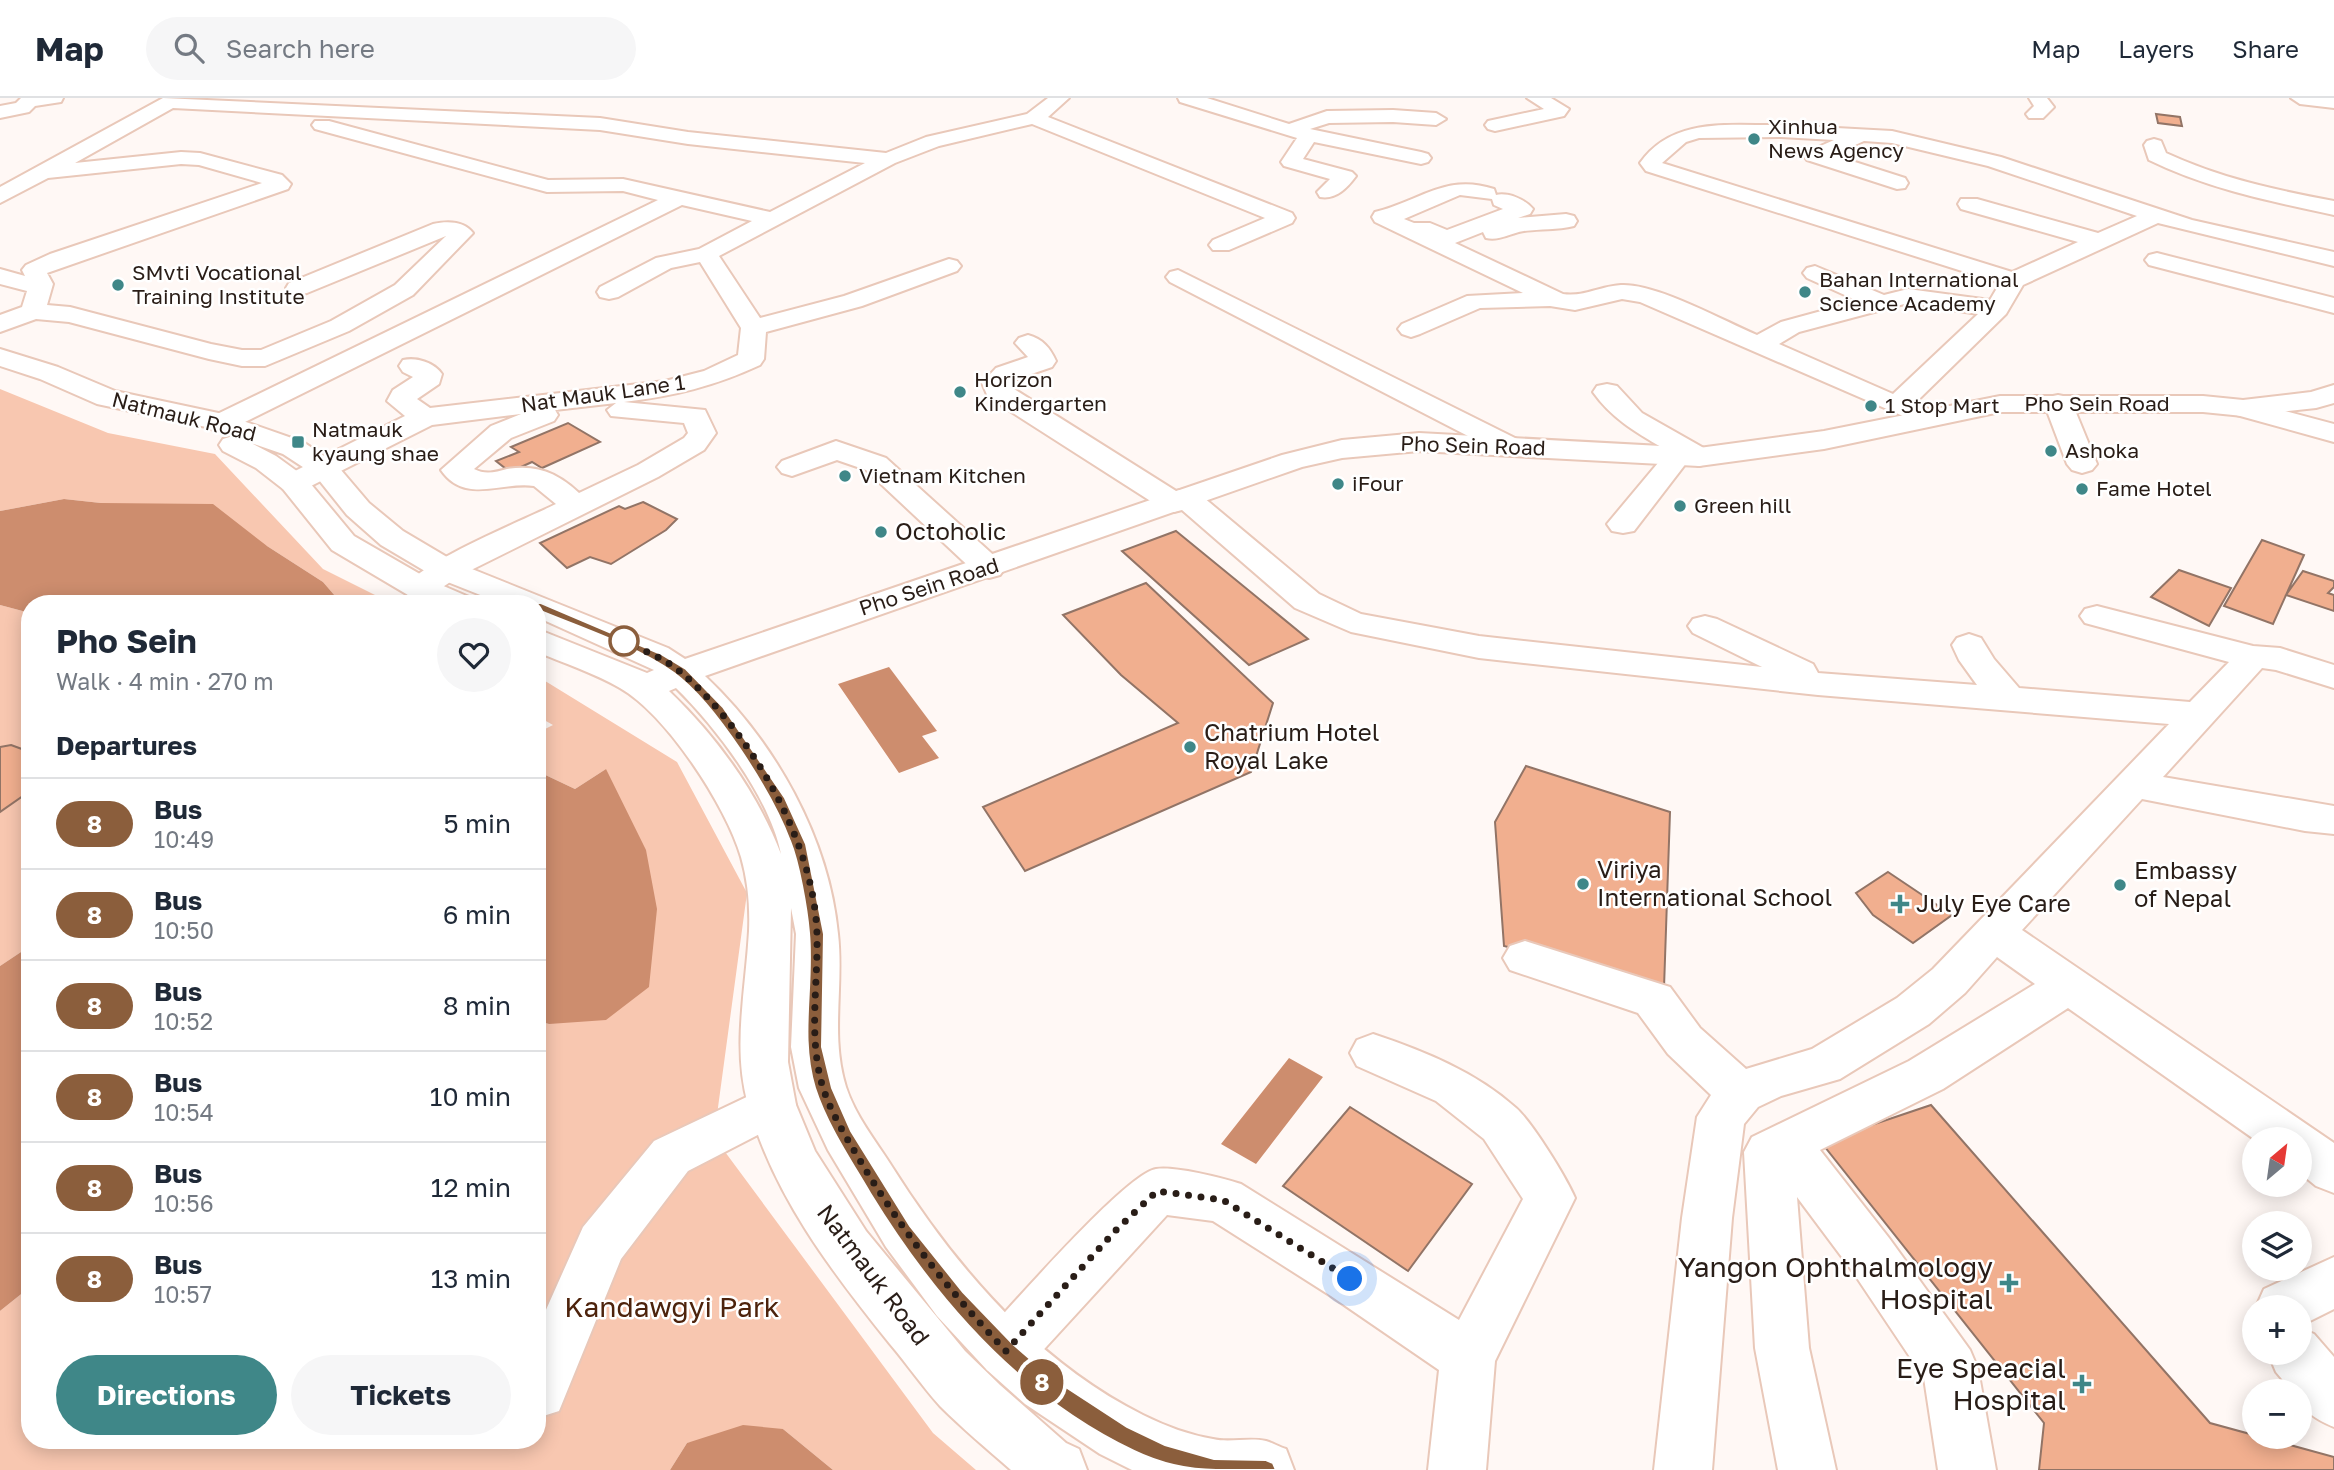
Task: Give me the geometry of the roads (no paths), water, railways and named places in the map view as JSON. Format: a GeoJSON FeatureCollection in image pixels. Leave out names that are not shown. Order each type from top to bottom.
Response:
{"type":"FeatureCollection","features":[{"type":"Feature","properties":{"kind":"street"},"geometry":{"type":"LineString","coordinates":[[0,112],[22,108],[29,100],[54,98]]}},
{"type":"Feature","properties":{"kind":"street"},"geometry":{"type":"LineString","coordinates":[[609,292],[664,263],[706,254],[888,159],[933,141],[1034,118],[1060,98]]}},
{"type":"Feature","properties":{"kind":"street"},"geometry":{"type":"LineString","coordinates":[[1187,98],[1299,133],[1421,158]]}},
{"type":"Feature","properties":{"kind":"street"},"geometry":{"type":"LineString","coordinates":[[1495,125],[1557,112],[1559,109],[1536,98]]}},
{"type":"Feature","properties":{"kind":"street"},"geometry":{"type":"LineString","coordinates":[[0,197],[174,100],[600,124],[688,138],[888,159]]}},
{"type":"Feature","properties":{"kind":"street"},"geometry":{"type":"LineString","coordinates":[[297,108],[325,127],[547,186],[623,185],[771,219]]}},
{"type":"Feature","properties":{"kind":"street"},"geometry":{"type":"LineString","coordinates":[[1328,192],[1345,176],[1291,162],[1299,133],[1327,117],[1393,116],[1436,119]]}},
{"type":"Feature","properties":{"kind":"street"},"geometry":{"type":"LineString","coordinates":[[934,121],[956,118],[986,128]]}},
{"type":"Feature","properties":{"kind":"street"},"geometry":{"type":"LineString","coordinates":[[1034,118],[1284,218],[1221,245]]}},
{"type":"Feature","properties":{"kind":"street"},"geometry":{"type":"LineString","coordinates":[[2014,280],[1650,165],[1679,138],[1697,132],[1781,131],[1904,140],[1994,161],[2186,225],[2334,259]]}},
{"type":"Feature","properties":{"kind":"street"},"geometry":{"type":"LineString","coordinates":[[1863,135],[1814,156],[1898,183]]}},
{"type":"Feature","properties":{"kind":"street"},"geometry":{"type":"LineString","coordinates":[[2154,145],[2156,156],[2241,190],[2334,208]]}},
{"type":"Feature","properties":{"kind":"street"},"geometry":{"type":"LineString","coordinates":[[33,311],[41,284],[34,270],[58,259],[280,184],[201,159],[181,158],[48,172]]}},
{"type":"Feature","properties":{"kind":"street"},"geometry":{"type":"LineString","coordinates":[[2214,180],[2236,164]]}},
{"type":"Feature","properties":{"kind":"street"},"geometry":{"type":"LineString","coordinates":[[2282,173],[2291,199]]}},
{"type":"Feature","properties":{"kind":"street"},"geometry":{"type":"LineString","coordinates":[[1457,189],[1472,189],[1522,209],[1450,237],[1441,237],[1388,217],[1457,189]]}},
{"type":"Feature","properties":{"kind":"street"},"geometry":{"type":"LineString","coordinates":[[221,423],[677,199]]}},
{"type":"Feature","properties":{"kind":"street"},"geometry":{"type":"LineString","coordinates":[[1969,204],[2099,241]]}},
{"type":"Feature","properties":{"kind":"street"},"geometry":{"type":"LineString","coordinates":[[2186,225],[2214,209]]}},
{"type":"Feature","properties":{"kind":"street"},"geometry":{"type":"LineString","coordinates":[[1898,404],[1997,309],[2014,280],[2154,216]]}},
{"type":"Feature","properties":{"kind":"street"},"geometry":{"type":"LineString","coordinates":[[1388,217],[1509,279],[1557,300]]}},
{"type":"Feature","properties":{"kind":"street"},"geometry":{"type":"LineString","coordinates":[[1449,247],[1518,225],[1566,221]]}},
{"type":"Feature","properties":{"kind":"street"},"geometry":{"type":"LineString","coordinates":[[0,324],[33,311],[70,315],[209,351],[242,358],[265,358],[340,326],[404,290],[462,233],[454,229],[441,229],[298,288]]}},
{"type":"Feature","properties":{"kind":"street"},"geometry":{"type":"LineString","coordinates":[[706,254],[754,328],[853,302],[949,266]]}},
{"type":"Feature","properties":{"kind":"street"},"geometry":{"type":"LineString","coordinates":[[2157,260],[2334,306]]}},
{"type":"Feature","properties":{"kind":"street"},"geometry":{"type":"LineString","coordinates":[[1815,274],[1882,303]]}},
{"type":"Feature","properties":{"kind":"street"},"geometry":{"type":"LineString","coordinates":[[0,276],[18,283],[41,284]]}},
{"type":"Feature","properties":{"kind":"street"},"geometry":{"type":"LineString","coordinates":[[1178,277],[1507,445]]}},
{"type":"Feature","properties":{"kind":"street"},"geometry":{"type":"LineString","coordinates":[[1411,329],[1476,301],[1557,300],[1575,303],[1622,292],[1646,296],[1926,418]]}},
{"type":"Feature","properties":{"kind":"street"},"geometry":{"type":"LineString","coordinates":[[1759,345],[1790,327],[1908,296],[1997,309]]}},
{"type":"Feature","properties":{"kind":"street","name":"Nat Mauk Lane 1"},"geometry":{"type":"LineString","coordinates":[[294,483],[425,418],[665,389],[713,377],[751,359],[754,328]]}},
{"type":"Feature","properties":{"kind":"street"},"geometry":{"type":"LineString","coordinates":[[1028,343],[1039,352],[1043,361],[1005,374],[996,383],[998,391],[1180,501],[1307,601],[1351,622],[1479,647],[1829,685],[2197,714]]}},
{"type":"Feature","properties":{"kind":"street","name":"Natmauk Road"},"geometry":{"type":"LineString","coordinates":[[0,357],[49,373],[107,398],[221,423],[293,449],[325,469],[358,509],[448,595]]}},
{"type":"Feature","properties":{"kind":"street"},"geometry":{"type":"LineString","coordinates":[[412,366],[429,374],[429,378],[403,396],[401,401],[425,418]]}},
{"type":"Feature","properties":{"kind":"street","name":"Natmauk Road"},"geometry":{"type":"LineString","coordinates":[[0,377],[85,409],[201,432],[266,462],[294,483],[343,543],[433,579],[496,595]]}},
{"type":"Feature","properties":{"kind":"street"},"geometry":{"type":"LineString","coordinates":[[1607,392],[1632,419],[1687,457],[1623,524]]}},
{"type":"Feature","properties":{"kind":"street","name":"Pho Sein Road"},"geometry":{"type":"LineString","coordinates":[[663,680],[1292,461],[1342,449],[1419,442],[1687,457],[1824,440],[2000,404],[2203,404],[2243,408],[2316,400],[2334,393]]}},
{"type":"Feature","properties":{"kind":"street"},"geometry":{"type":"LineString","coordinates":[[2058,403],[2082,464]]}},
{"type":"Feature","properties":{"kind":"street"},"geometry":{"type":"LineString","coordinates":[[2243,408],[2334,433]]}},
{"type":"Feature","properties":{"kind":"street"},"geometry":{"type":"LineString","coordinates":[[433,579],[648,471],[694,444],[702,433],[695,416],[582,410],[539,415],[501,432],[456,470],[467,480],[481,484],[521,476],[543,479],[575,506]]}},
{"type":"Feature","properties":{"kind":"street"},"geometry":{"type":"LineString","coordinates":[[792,467],[836,450],[876,464],[989,568]]}},
{"type":"Feature","properties":{"kind":"street","name":"Natmauk Road"},"geometry":{"type":"LineString","coordinates":[[546,610],[656,656],[663,680]]}},
{"type":"Feature","properties":{"kind":"street"},"geometry":{"type":"LineString","coordinates":[[2097,616],[2253,657],[2280,659],[2334,677]]}},
{"type":"Feature","properties":{"kind":"street"},"geometry":{"type":"LineString","coordinates":[[1705,626],[1829,685]]}},
{"type":"Feature","properties":{"kind":"street","name":"Natmauk Road"},"geometry":{"type":"LineString","coordinates":[[546,643],[633,680],[663,680],[719,709],[762,809],[799,844],[817,934],[814,1047],[824,1088],[845,1135],[904,1231],[956,1298],[1006,1351],[1045,1385],[1119,1434],[1163,1455],[1214,1469],[1265,1470]]}},
{"type":"Feature","properties":{"kind":"street"},"geometry":{"type":"LineString","coordinates":[[1969,645],[1973,657],[2009,700]]}},
{"type":"Feature","properties":{"kind":"street"},"geometry":{"type":"LineString","coordinates":[[1683,1470],[1707,1218],[1721,1117],[1741,1093],[1770,1079],[1824,1065],[1913,1011],[1949,981],[2253,657]]}},
{"type":"Feature","properties":{"kind":"street"},"geometry":{"type":"LineString","coordinates":[[2133,784],[2305,817],[2334,820]]}},
{"type":"Feature","properties":{"kind":"street","name":"Natmauk Road"},"geometry":{"type":"LineString","coordinates":[[762,809],[761,856],[768,889],[770,929],[763,1059],[772,1105],[793,1159],[827,1222],[874,1285],[959,1385],[1046,1463],[1058,1470]]}},
{"type":"Feature","properties":{"kind":"street"},"geometry":{"type":"LineString","coordinates":[[1994,933],[2067,986],[2128,1023],[2275,1127]]}},
{"type":"Feature","properties":{"kind":"street"},"geometry":{"type":"LineString","coordinates":[[1525,958],[1654,1000],[1684,1041],[1741,1093]]}},
{"type":"Feature","properties":{"kind":"street"},"geometry":{"type":"LineString","coordinates":[[1807,1470],[1782,1348],[1769,1152],[1926,1075],[2067,986]]}},
{"type":"Feature","properties":{"kind":"street"},"geometry":{"type":"LineString","coordinates":[[1373,1052],[1452,1087],[1501,1124],[1550,1198],[1468,1358],[1457,1470]]}},
{"type":"Feature","properties":{"kind":"street"},"geometry":{"type":"LineString","coordinates":[[546,1374],[601,1244],[671,1156],[772,1105]]}},
{"type":"Feature","properties":{"kind":"street"},"geometry":{"type":"LineString","coordinates":[[1786,1144],[1871,1255],[1950,1369],[1968,1470]]}},
{"type":"Feature","properties":{"kind":"street"},"geometry":{"type":"LineString","coordinates":[[2312,1154],[2334,1171]]}},
{"type":"Feature","properties":{"kind":"street"},"geometry":{"type":"LineString","coordinates":[[1006,1351],[1116,1230],[1157,1191],[1223,1200],[1350,1279],[1468,1358]]}},
{"type":"Feature","properties":{"kind":"street"},"geometry":{"type":"LineString","coordinates":[[2307,1295],[2334,1282]]}},
{"type":"Feature","properties":{"kind":"street"},"geometry":{"type":"LineString","coordinates":[[2305,1365],[2334,1399]]}},
{"type":"Feature","properties":{"kind":"place","name":"Xinhua News Agency"},"geometry":{"type":"Point","coordinates":[1754,139]}},
{"type":"Feature","properties":{"kind":"place","name":"SMvti Vocational Training Institute"},"geometry":{"type":"Point","coordinates":[118,285]}},
{"type":"Feature","properties":{"kind":"place","name":"Bahan International Science Academy"},"geometry":{"type":"Point","coordinates":[1805,292]}},
{"type":"Feature","properties":{"kind":"place","name":"Horizon Kindergarten"},"geometry":{"type":"Point","coordinates":[960,392]}},
{"type":"Feature","properties":{"kind":"place","name":"1 Stop Mart"},"geometry":{"type":"Point","coordinates":[1871,406]}},
{"type":"Feature","properties":{"kind":"place","name":"Natmauk kyaung shae"},"geometry":{"type":"Point","coordinates":[298,442]}},
{"type":"Feature","properties":{"kind":"place","name":"Ashoka"},"geometry":{"type":"Point","coordinates":[2051,451]}},
{"type":"Feature","properties":{"kind":"place","name":"Vietnam Kitchen"},"geometry":{"type":"Point","coordinates":[845,476]}},
{"type":"Feature","properties":{"kind":"place","name":"iFour"},"geometry":{"type":"Point","coordinates":[1338,484]}},
{"type":"Feature","properties":{"kind":"place","name":"Fame Hotel"},"geometry":{"type":"Point","coordinates":[2082,489]}},
{"type":"Feature","properties":{"kind":"place","name":"Green hill"},"geometry":{"type":"Point","coordinates":[1680,506]}},
{"type":"Feature","properties":{"kind":"place","name":"Octoholic"},"geometry":{"type":"Point","coordinates":[881,532]}},
{"type":"Feature","properties":{"kind":"place","name":"Chatrium Hotel Royal Lake"},"geometry":{"type":"Point","coordinates":[1190,747]}},
{"type":"Feature","properties":{"kind":"place","name":"Viriya International School"},"geometry":{"type":"Point","coordinates":[1583,884]}},
{"type":"Feature","properties":{"kind":"place","name":"Embassy of Nepal"},"geometry":{"type":"Point","coordinates":[2120,885]}},
{"type":"Feature","properties":{"kind":"place","name":"July Eye Care"},"geometry":{"type":"Point","coordinates":[1900,904]}},
{"type":"Feature","properties":{"kind":"place","name":"Yangon Ophthalmology Hospital"},"geometry":{"type":"Point","coordinates":[2009,1283]}},
{"type":"Feature","properties":{"kind":"place","name":"Eye Speacial Hospital"},"geometry":{"type":"Point","coordinates":[2082,1384]}},
{"type":"Feature","properties":{"kind":"park label","name":"Kandawgyi Park"},"geometry":{"type":"Point","coordinates":[672,1307]}}]}
